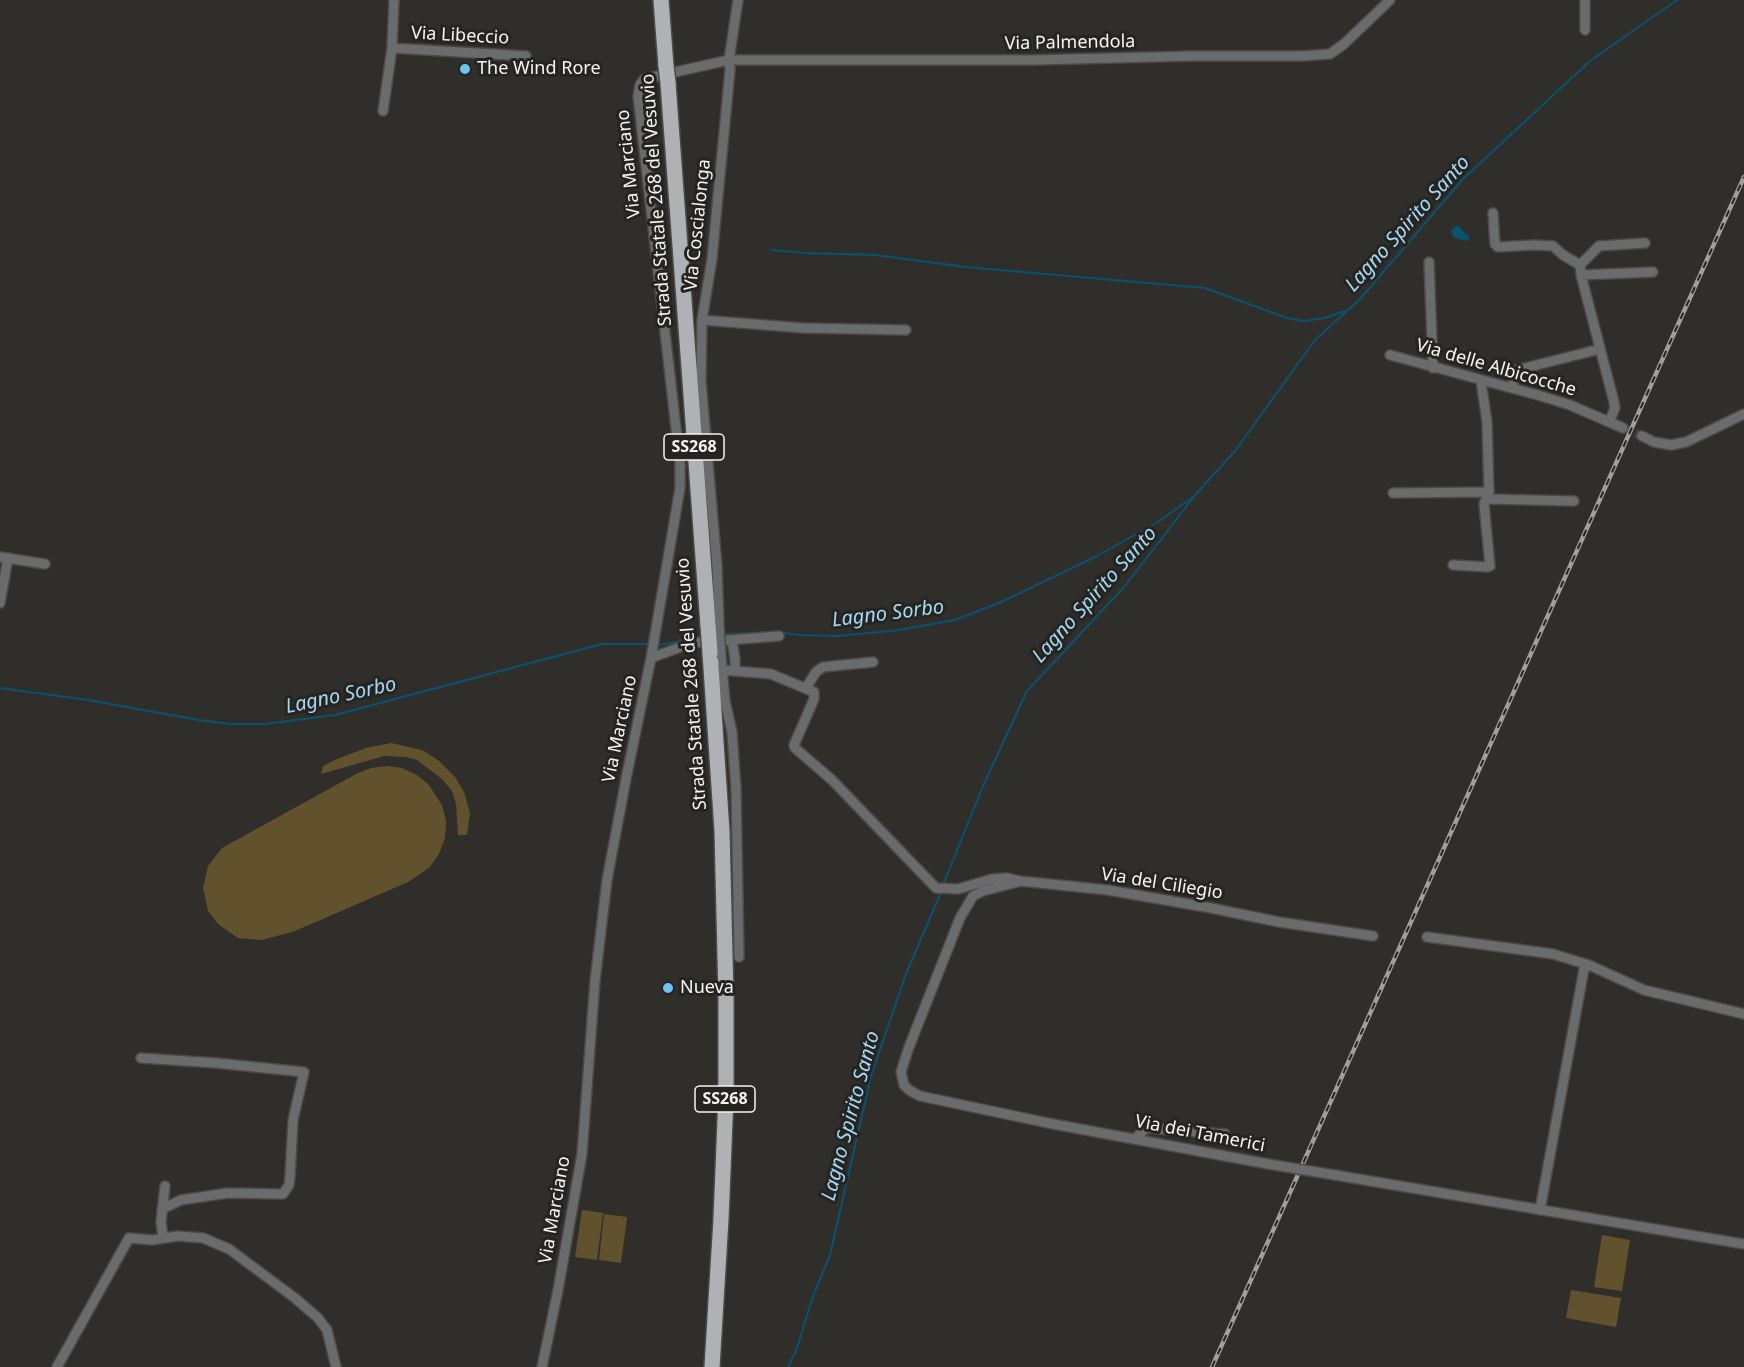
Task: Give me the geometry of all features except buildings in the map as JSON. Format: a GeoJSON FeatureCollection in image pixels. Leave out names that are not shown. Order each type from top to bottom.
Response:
{"type":"FeatureCollection","features":[{"type":"Feature","properties":{"kind":"highway","name":"SS268"},"geometry":{"type":"LineString","coordinates":[[652,0],[666,60]]}},
{"type":"Feature","properties":{"kind":"highway","name":"Strada Statale 268 del Vesuvio"},"geometry":{"type":"LineString","coordinates":[[661,0],[681,268],[716,654],[726,997],[722,1198],[711,1367]]}},
{"type":"Feature","properties":{"kind":"street"},"geometry":{"type":"LineString","coordinates":[[383,111],[392,48],[394,0]]}},
{"type":"Feature","properties":{"kind":"street","name":"Via Coscialonga"},"geometry":{"type":"LineString","coordinates":[[714,624],[717,566],[701,381],[702,320],[712,259],[730,70],[729,60],[738,0]]}},
{"type":"Feature","properties":{"kind":"street","name":"Via Palmendola"},"geometry":{"type":"LineString","coordinates":[[638,96],[640,85],[644,80],[729,60],[1034,60],[1330,54],[1344,44],[1390,0]]}},
{"type":"Feature","properties":{"kind":"street"},"geometry":{"type":"LineString","coordinates":[[1585,0],[1585,30]]}},
{"type":"Feature","properties":{"kind":"street","name":"Via Libeccio"},"geometry":{"type":"LineString","coordinates":[[392,48],[526,56]]}},
{"type":"Feature","properties":{"kind":"street","name":"Via Marciano"},"geometry":{"type":"LineString","coordinates":[[542,1367],[582,1154],[595,981],[607,880],[651,658],[680,488],[680,463],[638,96]]}},
{"type":"Feature","properties":{"kind":"street"},"geometry":{"type":"LineString","coordinates":[[1493,213],[1495,244],[1498,247],[1534,244],[1553,246],[1580,265]]}},
{"type":"Feature","properties":{"kind":"street"},"geometry":{"type":"LineString","coordinates":[[1580,265],[1599,246],[1645,243]]}},
{"type":"Feature","properties":{"kind":"street"},"geometry":{"type":"LineString","coordinates":[[1428,262],[1433,368]]}},
{"type":"Feature","properties":{"kind":"street"},"geometry":{"type":"LineString","coordinates":[[1580,265],[1614,402],[1615,408],[1609,422]]}},
{"type":"Feature","properties":{"kind":"street"},"geometry":{"type":"LineString","coordinates":[[1581,275],[1653,272]]}},
{"type":"Feature","properties":{"kind":"street"},"geometry":{"type":"LineString","coordinates":[[702,320],[803,328],[906,330]]}},
{"type":"Feature","properties":{"kind":"street"},"geometry":{"type":"LineString","coordinates":[[1513,387],[1513,371],[1600,349]]}},
{"type":"Feature","properties":{"kind":"street","name":"Via delle Albicocche"},"geometry":{"type":"LineString","coordinates":[[1390,355],[1481,381],[1513,387],[1570,405],[1623,428]]}},
{"type":"Feature","properties":{"kind":"street"},"geometry":{"type":"LineString","coordinates":[[1453,565],[1490,566],[1484,504],[1488,495],[1487,423],[1481,381]]}},
{"type":"Feature","properties":{"kind":"street"},"geometry":{"type":"LineString","coordinates":[[1641,436],[1654,442],[1671,445],[1686,442],[1744,414]]}},
{"type":"Feature","properties":{"kind":"street"},"geometry":{"type":"LineString","coordinates":[[1393,493],[1488,495],[1575,501]]}},
{"type":"Feature","properties":{"kind":"street"},"geometry":{"type":"LineString","coordinates":[[0,603],[4,558],[45,564]]}},
{"type":"Feature","properties":{"kind":"street"},"geometry":{"type":"LineString","coordinates":[[651,658],[691,643],[779,636]]}},
{"type":"Feature","properties":{"kind":"street"},"geometry":{"type":"LineString","coordinates":[[732,640],[735,671]]}},
{"type":"Feature","properties":{"kind":"street"},"geometry":{"type":"LineString","coordinates":[[716,654],[722,670],[724,701],[732,732],[736,789],[739,957]]}},
{"type":"Feature","properties":{"kind":"street"},"geometry":{"type":"LineString","coordinates":[[722,670],[771,674],[807,688],[816,672],[823,667],[873,662]]}},
{"type":"Feature","properties":{"kind":"street","name":"Via del Ciliegio"},"geometry":{"type":"LineString","coordinates":[[807,688],[815,694],[794,745],[795,748],[832,780],[936,888],[958,889],[992,879],[1007,878],[1108,890],[1279,922],[1373,936]]}},
{"type":"Feature","properties":{"kind":"street","name":"Via dei Tamerici"},"geometry":{"type":"LineString","coordinates":[[1020,881],[973,896],[964,911],[909,1047],[902,1072],[904,1085],[920,1096],[1048,1123],[1268,1164],[1744,1244]]}},
{"type":"Feature","properties":{"kind":"street"},"geometry":{"type":"LineString","coordinates":[[1427,938],[1553,954],[1589,965],[1644,990],[1744,1014]]}},
{"type":"Feature","properties":{"kind":"street"},"geometry":{"type":"LineString","coordinates":[[1540,1210],[1584,969],[1589,965]]}},
{"type":"Feature","properties":{"kind":"street"},"geometry":{"type":"LineString","coordinates":[[141,1058],[303,1072],[294,1120],[289,1185],[283,1194],[218,1194],[181,1200],[162,1209]]}},
{"type":"Feature","properties":{"kind":"street"},"geometry":{"type":"LineString","coordinates":[[1135,1139],[1146,1128],[1225,1134]]}},
{"type":"Feature","properties":{"kind":"street"},"geometry":{"type":"LineString","coordinates":[[163,1237],[161,1222],[165,1186]]}},
{"type":"Feature","properties":{"kind":"street"},"geometry":{"type":"LineString","coordinates":[[57,1367],[94,1304],[126,1241],[129,1238],[152,1240],[163,1237],[195,1237],[212,1240],[253,1266],[318,1318],[327,1330],[336,1367]]}},
{"type":"Feature","properties":{"kind":"shaded area"},"geometry":{"type":"Polygon","coordinates":[[[391,743],[422,750],[438,760],[455,777],[464,792],[470,813],[467,835],[458,835],[456,804],[452,791],[442,779],[417,760],[384,756],[321,774],[323,766],[337,759],[366,748],[391,743]]]}},
{"type":"Feature","properties":{"kind":"shaded area"},"geometry":{"type":"Polygon","coordinates":[[[387,766],[402,768],[417,775],[429,785],[442,805],[446,821],[445,838],[439,854],[429,868],[408,882],[295,931],[262,940],[238,938],[218,924],[208,911],[203,888],[208,866],[222,848],[356,774],[371,768],[387,766]]]}},
{"type":"Feature","properties":{"kind":"shaded area"},"geometry":{"type":"Polygon","coordinates":[[[582,1210],[603,1213],[597,1260],[575,1257],[582,1210]]]}},
{"type":"Feature","properties":{"kind":"shaded area"},"geometry":{"type":"Polygon","coordinates":[[[604,1214],[627,1217],[621,1263],[599,1260],[604,1214]]]}},
{"type":"Feature","properties":{"kind":"shaded area"},"geometry":{"type":"Polygon","coordinates":[[[1602,1235],[1630,1240],[1622,1291],[1594,1287],[1602,1235]]]}},
{"type":"Feature","properties":{"kind":"shaded area"},"geometry":{"type":"Polygon","coordinates":[[[1571,1290],[1621,1298],[1616,1327],[1566,1318],[1571,1290]]]}},
{"type":"Feature","properties":{"kind":"water"},"geometry":{"type":"Polygon","coordinates":[[[1456,226],[1468,234],[1467,241],[1453,237],[1451,230],[1456,226]]]}},
{"type":"Feature","properties":{"kind":"waterway","name":"Lagno Spirito Santo"},"geometry":{"type":"LineString","coordinates":[[943,885],[983,786],[1027,691],[1125,586],[1196,494],[1235,451],[1315,340],[1360,299],[1463,179],[1590,61],[1677,0]]}},
{"type":"Feature","properties":{"kind":"waterway"},"geometry":{"type":"LineString","coordinates":[[772,250],[875,255],[966,267],[1205,288],[1287,318],[1304,321],[1325,318],[1348,310]]}},
{"type":"Feature","properties":{"kind":"waterway","name":"Lagno Sorbo"},"geometry":{"type":"LineString","coordinates":[[778,632],[838,636],[899,630],[955,620],[999,603],[1095,557],[1158,522],[1193,497]]}},
{"type":"Feature","properties":{"kind":"waterway","name":"Lagno Sorbo"},"geometry":{"type":"LineString","coordinates":[[721,634],[767,633]]}},
{"type":"Feature","properties":{"kind":"waterway","name":"Lagno Sorbo"},"geometry":{"type":"LineString","coordinates":[[659,645],[704,637]]}},
{"type":"Feature","properties":{"kind":"waterway","name":"Lagno Sorbo"},"geometry":{"type":"LineString","coordinates":[[0,688],[88,700],[199,720],[231,724],[265,724],[335,715],[602,644],[648,644]]}},
{"type":"Feature","properties":{"kind":"waterway","name":"Lagno Spirito Santo"},"geometry":{"type":"LineString","coordinates":[[788,1367],[796,1351],[813,1296],[830,1255],[871,1076],[906,974],[942,890]]}},
{"type":"Feature","properties":{"kind":"tunnel"},"geometry":{"type":"LineString","coordinates":[[1623,428],[1642,436]]}},
{"type":"Feature","properties":{"kind":"railway"},"geometry":{"type":"LineString","coordinates":[[1212,1367],[1744,177]]}},
{"type":"Feature","properties":{"kind":"place","name":"The Wind Rore"},"geometry":{"type":"Point","coordinates":[465,69]}},
{"type":"Feature","properties":{"kind":"place","name":"Nueva"},"geometry":{"type":"Point","coordinates":[668,988]}}]}
